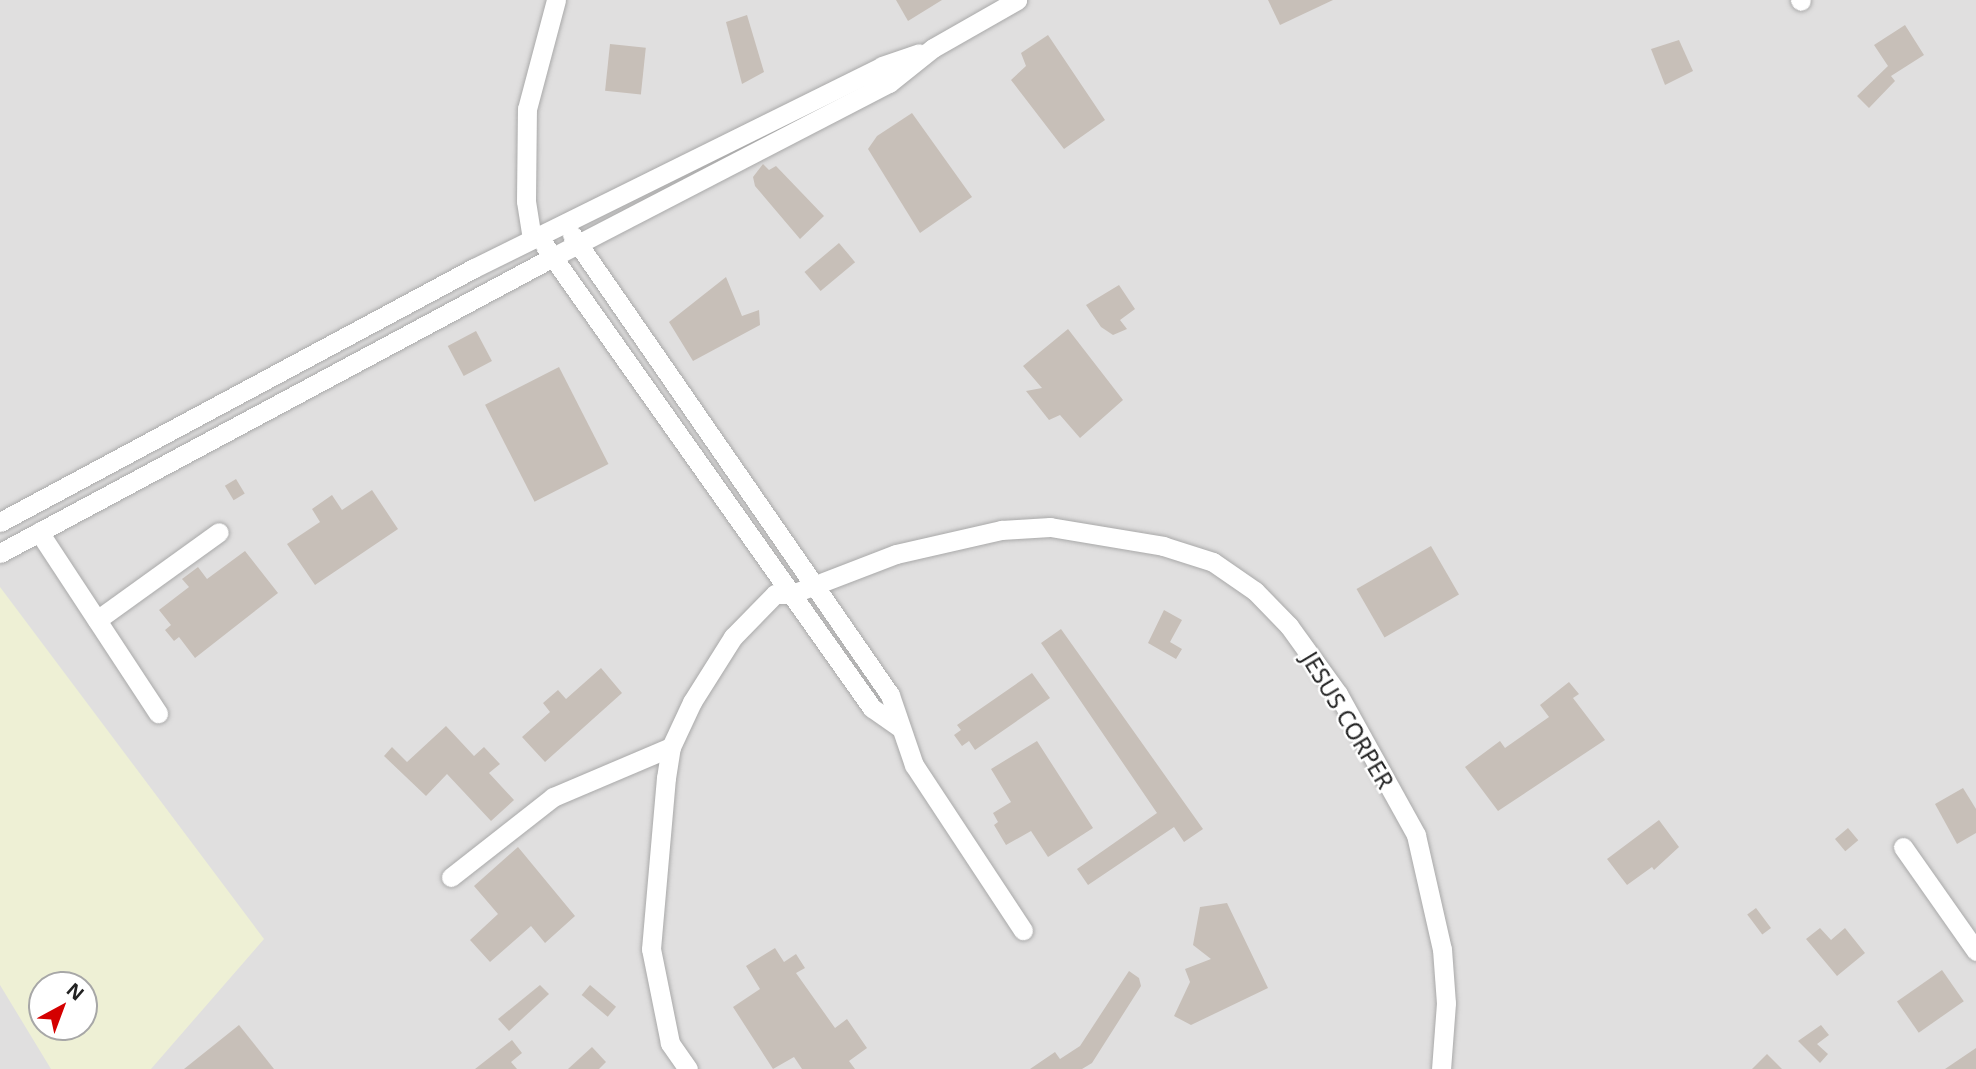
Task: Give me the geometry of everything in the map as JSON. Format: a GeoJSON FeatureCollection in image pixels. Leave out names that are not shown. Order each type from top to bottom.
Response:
{"type":"FeatureCollection","features":[{"type":"Feature","properties":{"kind":"street"},"geometry":{"type":"LineString","coordinates":[[555,0],[527,109],[526,201],[536,237],[872,708],[898,726]]}},
{"type":"Feature","properties":{"kind":"street"},"geometry":{"type":"LineString","coordinates":[[0,553],[551,258],[889,83],[933,48],[1017,0]]}},
{"type":"Feature","properties":{"kind":"street"},"geometry":{"type":"LineString","coordinates":[[0,522],[536,237],[882,66],[933,48]]}},
{"type":"Feature","properties":{"kind":"street"},"geometry":{"type":"LineString","coordinates":[[564,223],[890,695],[898,726],[914,765],[1023,930]]}},
{"type":"Feature","properties":{"kind":"street","name":"JESUS CORPER"},"geometry":{"type":"LineString","coordinates":[[688,1069],[670,1043],[651,949],[671,747],[692,702],[740,628],[769,597],[792,594],[896,554],[1001,530],[1049,527],[1163,546],[1213,562],[1255,591],[1289,626],[1338,694],[1416,835],[1442,949],[1446,1003],[1441,1069]]}},
{"type":"Feature","properties":{"kind":"street"},"geometry":{"type":"LineString","coordinates":[[39,532],[159,713]]}},
{"type":"Feature","properties":{"kind":"street"},"geometry":{"type":"LineString","coordinates":[[97,620],[219,532]]}},
{"type":"Feature","properties":{"kind":"street"},"geometry":{"type":"LineString","coordinates":[[451,877],[553,797],[671,747]]}},
{"type":"Feature","properties":{"kind":"street"},"geometry":{"type":"LineString","coordinates":[[1903,847],[1976,951]]}},
{"type":"Feature","properties":{"kind":"shaded area"},"geometry":{"type":"Polygon","coordinates":[[[0,0],[1976,0],[1976,1069],[0,1069],[0,0]]]}},
{"type":"Feature","properties":{"kind":"green space"},"geometry":{"type":"Polygon","coordinates":[[[0,587],[264,939],[151,1069],[51,1069],[34,1041],[98,1041],[98,971],[28,971],[28,1031],[0,985],[0,587]]]}},
{"type":"Feature","properties":{"kind":"building"},"geometry":{"type":"Polygon","coordinates":[[[896,0],[942,0],[908,21],[896,0]]]}},
{"type":"Feature","properties":{"kind":"building"},"geometry":{"type":"Polygon","coordinates":[[[1268,0],[1333,0],[1280,25],[1268,0]]]}},
{"type":"Feature","properties":{"kind":"building"},"geometry":{"type":"Polygon","coordinates":[[[747,15],[764,72],[742,84],[726,22],[747,15]]]}},
{"type":"Feature","properties":{"kind":"building"},"geometry":{"type":"Polygon","coordinates":[[[1905,25],[1924,55],[1891,76],[1895,81],[1869,108],[1857,96],[1888,66],[1874,45],[1905,25]]]}},
{"type":"Feature","properties":{"kind":"building"},"geometry":{"type":"Polygon","coordinates":[[[1048,35],[1105,120],[1064,149],[1011,80],[1026,66],[1021,53],[1048,35]]]}},
{"type":"Feature","properties":{"kind":"building"},"geometry":{"type":"Polygon","coordinates":[[[1679,40],[1693,71],[1665,85],[1651,49],[1679,40]]]}},
{"type":"Feature","properties":{"kind":"building"},"geometry":{"type":"Polygon","coordinates":[[[610,44],[646,48],[641,95],[605,91],[610,44]]]}},
{"type":"Feature","properties":{"kind":"building"},"geometry":{"type":"Polygon","coordinates":[[[912,113],[972,197],[920,233],[868,149],[877,136],[912,113]]]}},
{"type":"Feature","properties":{"kind":"building"},"geometry":{"type":"Polygon","coordinates":[[[763,164],[769,170],[776,166],[824,216],[800,239],[755,186],[753,177],[763,164]]]}},
{"type":"Feature","properties":{"kind":"building"},"geometry":{"type":"Polygon","coordinates":[[[839,243],[855,262],[821,291],[805,272],[839,243]]]}},
{"type":"Feature","properties":{"kind":"building"},"geometry":{"type":"Polygon","coordinates":[[[726,277],[742,316],[759,310],[760,325],[693,361],[669,322],[726,277]]]}},
{"type":"Feature","properties":{"kind":"building"},"geometry":{"type":"Polygon","coordinates":[[[1119,285],[1135,309],[1120,320],[1127,329],[1113,335],[1101,327],[1086,305],[1119,285]]]}},
{"type":"Feature","properties":{"kind":"building"},"geometry":{"type":"Polygon","coordinates":[[[1068,329],[1123,400],[1080,438],[1060,415],[1049,420],[1026,391],[1042,388],[1023,366],[1068,329]]]}},
{"type":"Feature","properties":{"kind":"building"},"geometry":{"type":"Polygon","coordinates":[[[476,331],[492,361],[464,376],[448,346],[476,331]]]}},
{"type":"Feature","properties":{"kind":"building"},"geometry":{"type":"Polygon","coordinates":[[[559,367],[608,464],[535,502],[485,405],[559,367]]]}},
{"type":"Feature","properties":{"kind":"building"},"geometry":{"type":"Polygon","coordinates":[[[236,479],[245,494],[234,500],[225,486],[236,479]]]}},
{"type":"Feature","properties":{"kind":"building"},"geometry":{"type":"Polygon","coordinates":[[[372,490],[398,529],[315,585],[287,544],[320,522],[312,509],[332,495],[342,510],[372,490]]]}},
{"type":"Feature","properties":{"kind":"building"},"geometry":{"type":"Polygon","coordinates":[[[1431,546],[1459,594],[1385,637],[1357,589],[1431,546]]]}},
{"type":"Feature","properties":{"kind":"building"},"geometry":{"type":"Polygon","coordinates":[[[245,551],[278,593],[195,658],[179,637],[174,641],[165,630],[171,625],[159,610],[189,587],[182,579],[198,567],[207,579],[245,551]]]}},
{"type":"Feature","properties":{"kind":"building"},"geometry":{"type":"Polygon","coordinates":[[[1164,610],[1182,620],[1170,642],[1182,649],[1176,659],[1148,643],[1164,610]]]}},
{"type":"Feature","properties":{"kind":"building"},"geometry":{"type":"Polygon","coordinates":[[[1061,629],[1203,829],[1184,842],[1174,827],[1088,885],[1077,869],[1157,813],[1041,643],[1061,629]]]}},
{"type":"Feature","properties":{"kind":"building"},"geometry":{"type":"Polygon","coordinates":[[[601,668],[622,693],[545,762],[522,737],[550,712],[543,703],[558,690],[566,699],[601,668]]]}},
{"type":"Feature","properties":{"kind":"building"},"geometry":{"type":"Polygon","coordinates":[[[1032,673],[1050,698],[975,750],[969,741],[962,746],[954,735],[961,730],[957,725],[1032,673]]]}},
{"type":"Feature","properties":{"kind":"building"},"geometry":{"type":"Polygon","coordinates":[[[1569,682],[1579,694],[1573,698],[1605,740],[1498,811],[1465,767],[1500,741],[1505,748],[1549,717],[1540,705],[1569,682]]]}},
{"type":"Feature","properties":{"kind":"building"},"geometry":{"type":"Polygon","coordinates":[[[446,726],[474,756],[484,747],[500,764],[489,773],[514,800],[491,821],[447,774],[426,796],[384,756],[392,747],[407,762],[446,726]]]}},
{"type":"Feature","properties":{"kind":"building"},"geometry":{"type":"Polygon","coordinates":[[[1037,741],[1093,828],[1048,857],[1031,831],[1006,845],[994,825],[998,822],[993,813],[1011,802],[991,769],[1037,741]]]}},
{"type":"Feature","properties":{"kind":"building"},"geometry":{"type":"Polygon","coordinates":[[[1963,788],[1976,809],[1976,833],[1957,844],[1935,804],[1963,788]]]}},
{"type":"Feature","properties":{"kind":"building"},"geometry":{"type":"Polygon","coordinates":[[[1659,820],[1679,847],[1654,870],[1652,867],[1627,885],[1607,859],[1659,820]]]}},
{"type":"Feature","properties":{"kind":"building"},"geometry":{"type":"Polygon","coordinates":[[[1848,828],[1858,840],[1845,851],[1835,839],[1848,828]]]}},
{"type":"Feature","properties":{"kind":"building"},"geometry":{"type":"Polygon","coordinates":[[[518,847],[575,916],[545,943],[531,926],[490,962],[470,940],[498,914],[474,886],[518,847]]]}},
{"type":"Feature","properties":{"kind":"building"},"geometry":{"type":"Polygon","coordinates":[[[1227,903],[1268,988],[1191,1025],[1174,1016],[1190,982],[1185,969],[1211,959],[1193,945],[1200,907],[1227,903]]]}},
{"type":"Feature","properties":{"kind":"building"},"geometry":{"type":"Polygon","coordinates":[[[1756,908],[1771,928],[1762,935],[1747,915],[1756,908]]]}},
{"type":"Feature","properties":{"kind":"building"},"geometry":{"type":"Polygon","coordinates":[[[1820,928],[1831,940],[1845,928],[1865,953],[1837,976],[1806,939],[1820,928]]]}},
{"type":"Feature","properties":{"kind":"building"},"geometry":{"type":"Polygon","coordinates":[[[775,948],[784,962],[796,954],[805,968],[796,973],[835,1028],[847,1019],[867,1048],[849,1061],[855,1069],[802,1069],[794,1057],[773,1069],[733,1007],[760,989],[746,966],[775,948]]]}},
{"type":"Feature","properties":{"kind":"building"},"geometry":{"type":"Polygon","coordinates":[[[1942,970],[1964,1001],[1919,1033],[1897,1002],[1942,970]]]}},
{"type":"Feature","properties":{"kind":"building"},"geometry":{"type":"Polygon","coordinates":[[[1129,971],[1139,978],[1141,986],[1092,1063],[1082,1069],[1030,1069],[1055,1052],[1060,1059],[1080,1046],[1129,971]]]}},
{"type":"Feature","properties":{"kind":"building"},"geometry":{"type":"Polygon","coordinates":[[[540,985],[549,994],[509,1031],[498,1019],[540,985]]]}},
{"type":"Feature","properties":{"kind":"building"},"geometry":{"type":"Polygon","coordinates":[[[590,985],[616,1007],[608,1017],[582,995],[590,985]]]}},
{"type":"Feature","properties":{"kind":"building"},"geometry":{"type":"Polygon","coordinates":[[[239,1025],[274,1069],[184,1069],[239,1025]]]}},
{"type":"Feature","properties":{"kind":"building"},"geometry":{"type":"Polygon","coordinates":[[[1821,1025],[1829,1035],[1817,1044],[1828,1054],[1820,1063],[1798,1041],[1821,1025]]]}},
{"type":"Feature","properties":{"kind":"building"},"geometry":{"type":"Polygon","coordinates":[[[512,1040],[522,1053],[511,1062],[517,1069],[475,1069],[512,1040]]]}},
{"type":"Feature","properties":{"kind":"building"},"geometry":{"type":"Polygon","coordinates":[[[592,1047],[606,1062],[599,1069],[568,1069],[592,1047]]]}},
{"type":"Feature","properties":{"kind":"building"},"geometry":{"type":"Polygon","coordinates":[[[1976,1048],[1976,1069],[1945,1069],[1976,1048]]]}},
{"type":"Feature","properties":{"kind":"building"},"geometry":{"type":"Polygon","coordinates":[[[1767,1054],[1782,1069],[1752,1069],[1767,1054]]]}}]}
